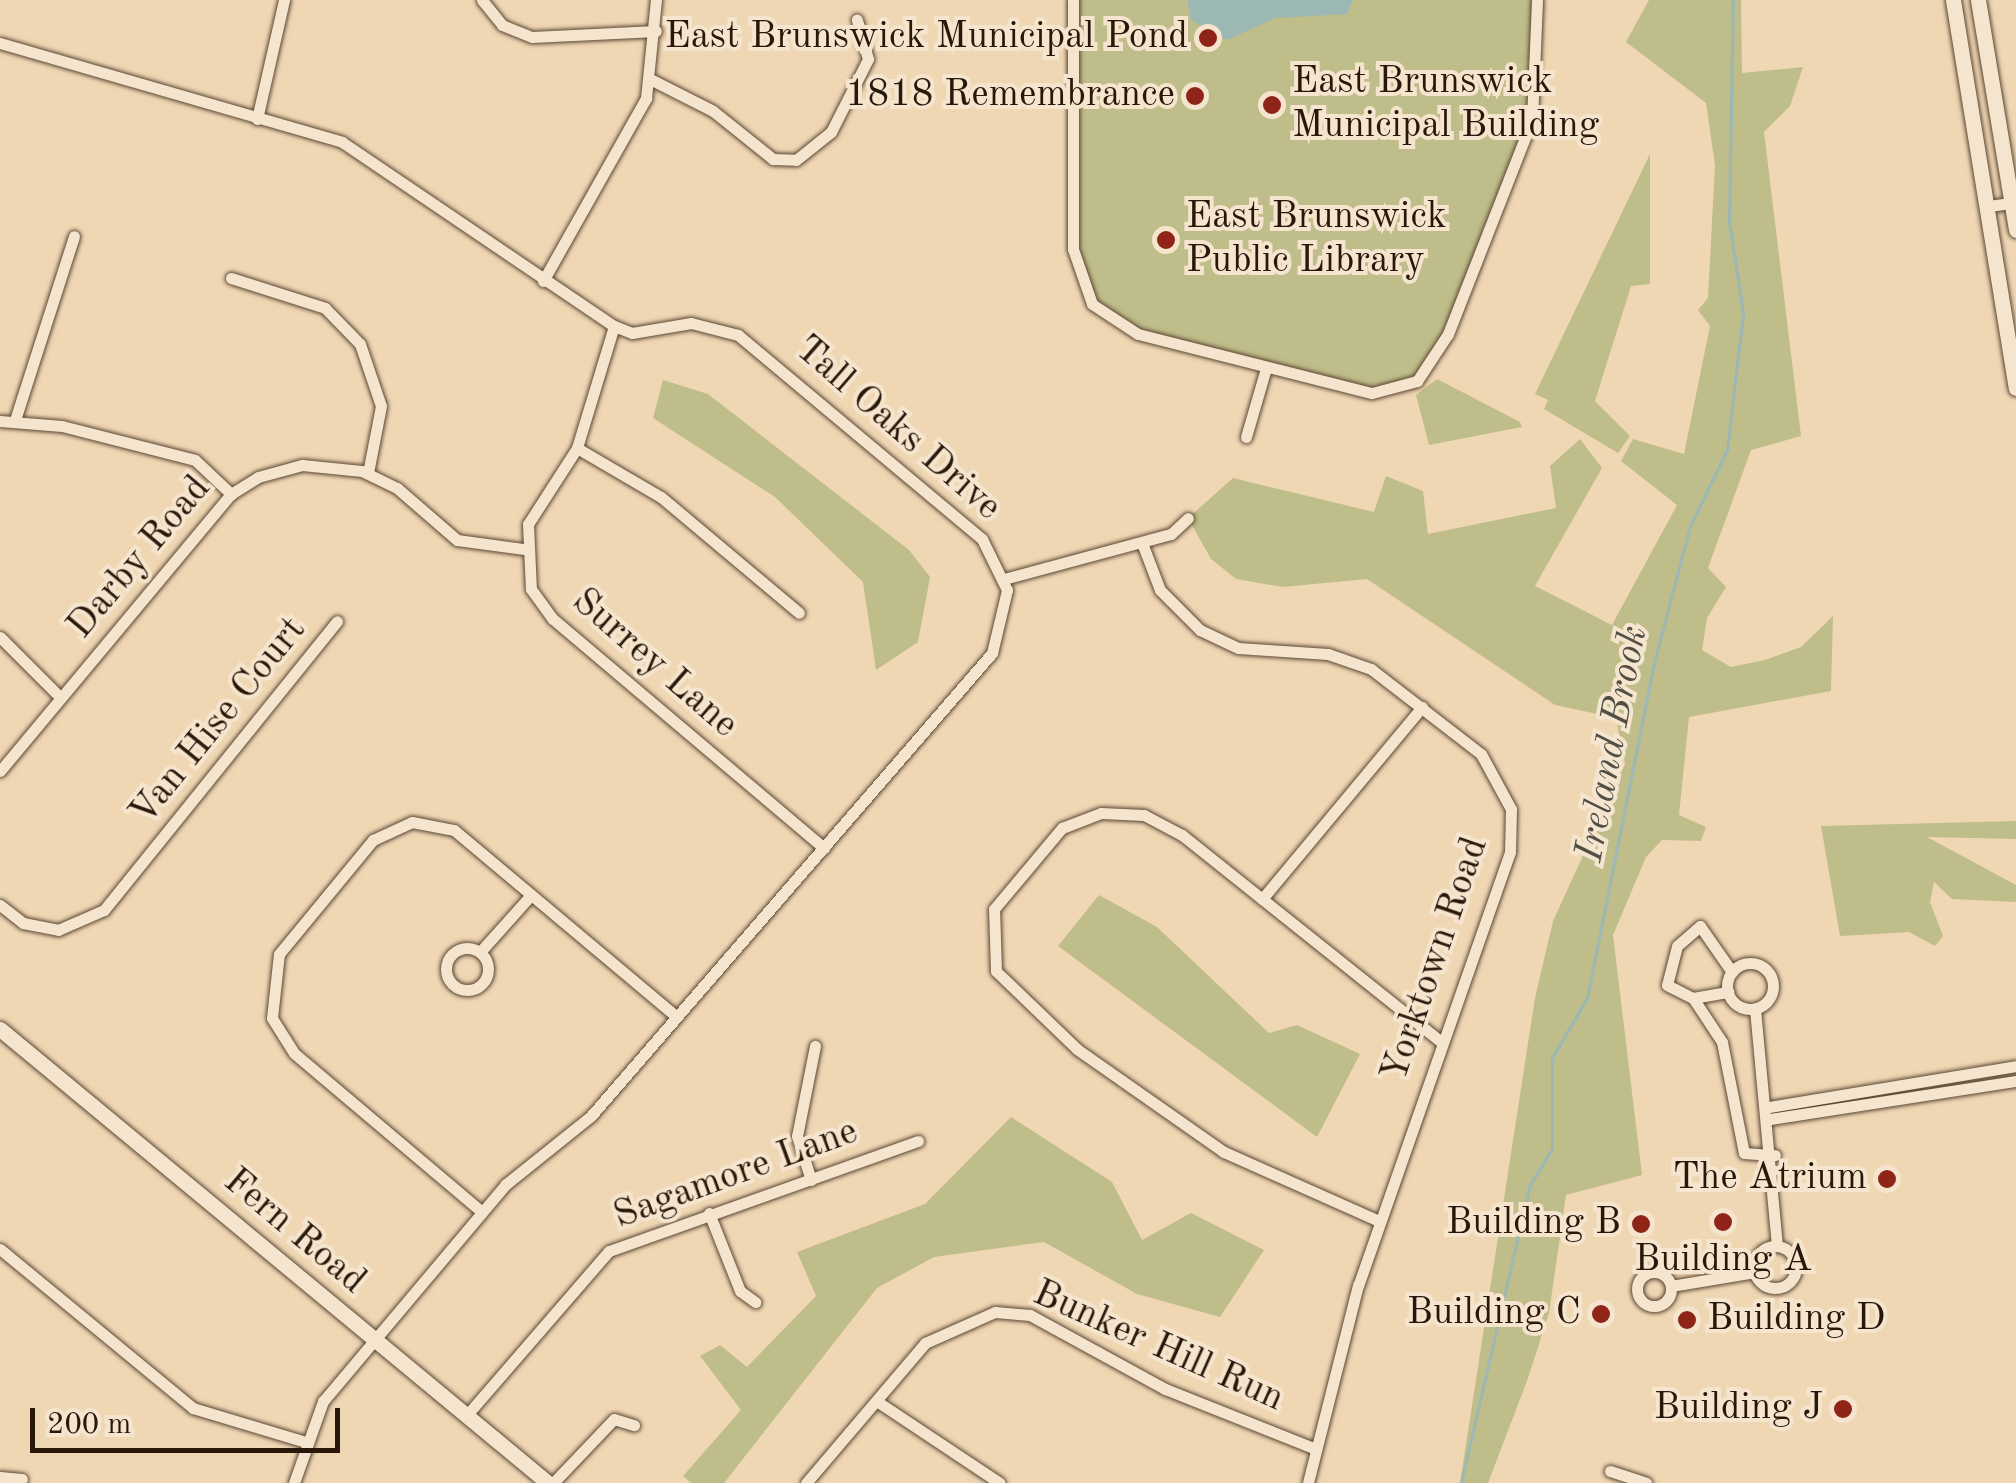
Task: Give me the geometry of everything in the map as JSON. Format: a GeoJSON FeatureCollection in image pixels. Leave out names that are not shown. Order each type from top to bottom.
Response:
{"type":"FeatureCollection","features":[{"type":"Feature","properties":{"kind":"street"},"geometry":{"type":"LineString","coordinates":[[257,118],[284,0]]}},
{"type":"Feature","properties":{"kind":"street"},"geometry":{"type":"LineString","coordinates":[[482,0],[502,25],[532,37],[656,32]]}},
{"type":"Feature","properties":{"kind":"street"},"geometry":{"type":"LineString","coordinates":[[542,281],[652,80],[656,0]]}},
{"type":"Feature","properties":{"kind":"street"},"geometry":{"type":"LineString","coordinates":[[1074,0],[1074,249],[1082,288],[1129,332],[1372,393],[1426,372],[1532,120],[1537,0]]}},
{"type":"Feature","properties":{"kind":"street"},"geometry":{"type":"LineString","coordinates":[[1954,0],[2016,388]]}},
{"type":"Feature","properties":{"kind":"street"},"geometry":{"type":"LineString","coordinates":[[1978,0],[2016,230]]}},
{"type":"Feature","properties":{"kind":"street"},"geometry":{"type":"LineString","coordinates":[[652,80],[713,111],[773,159],[796,160],[831,132],[868,59],[857,20]]}},
{"type":"Feature","properties":{"kind":"street"},"geometry":{"type":"LineString","coordinates":[[0,43],[257,118],[376,160],[542,281],[614,326],[577,448],[532,514],[524,550]]}},
{"type":"Feature","properties":{"kind":"street"},"geometry":{"type":"LineString","coordinates":[[1989,206],[2014,203]]}},
{"type":"Feature","properties":{"kind":"street"},"geometry":{"type":"LineString","coordinates":[[15,420],[74,236]]}},
{"type":"Feature","properties":{"kind":"street"},"geometry":{"type":"LineString","coordinates":[[232,278],[325,308],[360,344],[381,406],[368,474]]}},
{"type":"Feature","properties":{"kind":"street","name":"Tall Oaks Drive"},"geometry":{"type":"LineString","coordinates":[[294,1483],[302,1441],[374,1340],[482,1212],[532,1159],[591,1116],[678,1017],[992,653],[1006,618],[1004,579],[982,539],[754,346],[705,324],[614,326]]}},
{"type":"Feature","properties":{"kind":"street"},"geometry":{"type":"LineString","coordinates":[[1246,436],[1266,368]]}},
{"type":"Feature","properties":{"kind":"street"},"geometry":{"type":"LineString","coordinates":[[0,421],[15,420],[195,460],[231,494]]}},
{"type":"Feature","properties":{"kind":"street"},"geometry":{"type":"LineString","coordinates":[[577,448],[662,498],[800,613]]}},
{"type":"Feature","properties":{"kind":"street","name":"Darby Road"},"geometry":{"type":"LineString","coordinates":[[0,771],[231,494],[302,465],[368,474],[457,540],[524,550]]}},
{"type":"Feature","properties":{"kind":"street"},"geometry":{"type":"LineString","coordinates":[[1004,579],[1142,544],[1188,518]]}},
{"type":"Feature","properties":{"kind":"street","name":"Yorktown Road"},"geometry":{"type":"LineString","coordinates":[[1142,544],[1168,601],[1212,638],[1252,652],[1343,658],[1422,707],[1488,762],[1512,820],[1506,862],[1379,1221],[1308,1483]]}},
{"type":"Feature","properties":{"kind":"street","name":"Surrey Lane"},"geometry":{"type":"LineString","coordinates":[[524,550],[531,588],[552,619],[824,848]]}},
{"type":"Feature","properties":{"kind":"street","name":"Van Hise Court"},"geometry":{"type":"LineString","coordinates":[[0,904],[38,928],[74,928],[104,910],[337,622]]}},
{"type":"Feature","properties":{"kind":"street"},"geometry":{"type":"LineString","coordinates":[[0,637],[61,698]]}},
{"type":"Feature","properties":{"kind":"street"},"geometry":{"type":"LineString","coordinates":[[1262,900],[1422,707]]}},
{"type":"Feature","properties":{"kind":"street"},"geometry":{"type":"LineString","coordinates":[[1379,1221],[1174,1121],[1023,1001],[991,954],[992,918],[1008,884],[1053,834],[1091,815],[1164,823],[1441,1042]]}},
{"type":"Feature","properties":{"kind":"street"},"geometry":{"type":"LineString","coordinates":[[482,1212],[288,1047],[272,1018],[270,977],[366,848],[405,823],[454,830],[678,1017]]}},
{"type":"Feature","properties":{"kind":"street"},"geometry":{"type":"LineString","coordinates":[[480,952],[532,894]]}},
{"type":"Feature","properties":{"kind":"street"},"geometry":{"type":"LineString","coordinates":[[1728,992],[1732,972],[1700,926],[1687,933],[1667,985],[1694,998],[1722,1042],[1744,1153],[1774,1155]]}},
{"type":"Feature","properties":{"kind":"street"},"geometry":{"type":"LineString","coordinates":[[1732,972],[1754,963],[1772,978],[1772,993],[1756,1009]]}},
{"type":"Feature","properties":{"kind":"street"},"geometry":{"type":"LineString","coordinates":[[1694,998],[1728,992],[1756,1009]]}},
{"type":"Feature","properties":{"kind":"street"},"geometry":{"type":"LineString","coordinates":[[1756,1009],[1774,1155],[1777,1245]]}},
{"type":"Feature","properties":{"kind":"street","name":"Fern Road"},"geometry":{"type":"LineString","coordinates":[[0,1029],[550,1483]]}},
{"type":"Feature","properties":{"kind":"street"},"geometry":{"type":"LineString","coordinates":[[812,1180],[798,1136],[815,1046]]}},
{"type":"Feature","properties":{"kind":"street"},"geometry":{"type":"LineString","coordinates":[[1770,1113],[2016,1066]]}},
{"type":"Feature","properties":{"kind":"street"},"geometry":{"type":"LineString","coordinates":[[1770,1113],[2016,1081]]}},
{"type":"Feature","properties":{"kind":"street","name":"Sagamore Lane"},"geometry":{"type":"LineString","coordinates":[[466,1416],[601,1258],[709,1212],[918,1141]]}},
{"type":"Feature","properties":{"kind":"street"},"geometry":{"type":"LineString","coordinates":[[709,1212],[740,1291],[755,1302]]}},
{"type":"Feature","properties":{"kind":"street"},"geometry":{"type":"LineString","coordinates":[[1755,1272],[1768,1286],[1791,1281],[1795,1258],[1777,1245]]}},
{"type":"Feature","properties":{"kind":"street"},"geometry":{"type":"LineString","coordinates":[[1755,1272],[1759,1253],[1777,1245]]}},
{"type":"Feature","properties":{"kind":"street"},"geometry":{"type":"LineString","coordinates":[[0,1248],[193,1408],[302,1441]]}},
{"type":"Feature","properties":{"kind":"street"},"geometry":{"type":"LineString","coordinates":[[1671,1286],[1755,1272]]}},
{"type":"Feature","properties":{"kind":"street","name":"Bunker Hill Run"},"geometry":{"type":"LineString","coordinates":[[806,1483],[940,1330],[1016,1312],[1165,1388],[1316,1449]]}},
{"type":"Feature","properties":{"kind":"street"},"geometry":{"type":"LineString","coordinates":[[878,1402],[1000,1483]]}},
{"type":"Feature","properties":{"kind":"street"},"geometry":{"type":"LineString","coordinates":[[550,1483],[614,1420],[634,1425]]}},
{"type":"Feature","properties":{"kind":"street"},"geometry":{"type":"LineString","coordinates":[[1610,1470],[1646,1483]]}},
{"type":"Feature","properties":{"kind":"street"},"geometry":{"type":"LineString","coordinates":[[0,1477],[22,1479]]}},
{"type":"Feature","properties":{"kind":"shaded area"},"geometry":{"type":"Polygon","coordinates":[[[1073,0],[1537,0],[1532,120],[1426,372],[1387,392],[1138,334],[1098,311],[1076,270],[1073,0]]]}},
{"type":"Feature","properties":{"kind":"shaded area"},"geometry":{"type":"Polygon","coordinates":[[[1649,0],[1741,0],[1742,73],[1803,67],[1790,106],[1764,132],[1801,436],[1751,450],[1708,568],[1726,587],[1707,618],[1702,650],[1731,667],[1765,660],[1801,647],[1833,616],[1831,691],[1689,717],[1679,815],[1706,827],[1701,841],[1662,840],[1646,857],[1613,935],[1642,1175],[1566,1195],[1549,1313],[1527,1381],[1488,1483],[1460,1483],[1535,998],[1553,921],[1625,764],[1616,718],[1555,705],[1367,579],[1283,587],[1236,579],[1211,559],[1188,518],[1233,478],[1374,512],[1386,476],[1423,491],[1428,534],[1556,508],[1550,466],[1580,439],[1602,468],[1535,586],[1612,625],[1677,505],[1621,461],[1633,439],[1684,454],[1710,326],[1698,310],[1708,298],[1715,165],[1706,103],[1626,42],[1649,0]]]}},
{"type":"Feature","properties":{"kind":"shaded area"},"geometry":{"type":"Polygon","coordinates":[[[1650,154],[1650,284],[1631,286],[1595,401],[1630,436],[1618,453],[1544,409],[1548,400],[1535,394],[1650,154]]]}},
{"type":"Feature","properties":{"kind":"shaded area"},"geometry":{"type":"Polygon","coordinates":[[[1437,379],[1520,422],[1522,427],[1429,445],[1416,395],[1437,379]]]}},
{"type":"Feature","properties":{"kind":"shaded area"},"geometry":{"type":"Polygon","coordinates":[[[663,380],[708,394],[909,550],[930,577],[918,642],[876,670],[863,582],[775,497],[653,418],[663,380]]]}},
{"type":"Feature","properties":{"kind":"shaded area"},"geometry":{"type":"Polygon","coordinates":[[[2016,821],[2016,839],[1927,837],[2016,885],[2016,902],[1952,899],[1934,882],[1930,902],[1943,936],[1935,946],[1909,932],[1840,936],[1821,826],[2016,821]]]}},
{"type":"Feature","properties":{"kind":"shaded area"},"geometry":{"type":"Polygon","coordinates":[[[1099,895],[1157,927],[1269,1033],[1297,1025],[1360,1054],[1317,1137],[1058,946],[1099,895]]]}},
{"type":"Feature","properties":{"kind":"shaded area"},"geometry":{"type":"Polygon","coordinates":[[[1011,1117],[1112,1182],[1142,1240],[1191,1213],[1264,1250],[1220,1317],[1137,1294],[1044,1242],[934,1257],[877,1288],[724,1483],[691,1483],[683,1476],[741,1410],[700,1356],[720,1345],[747,1367],[816,1296],[797,1252],[925,1204],[1011,1117]]]}},
{"type":"Feature","properties":{"kind":"water","name":"East Brunswick Municipal Pond"},"geometry":{"type":"Polygon","coordinates":[[[1187,0],[1353,0],[1347,14],[1275,18],[1227,40],[1191,20],[1187,0]]]}},
{"type":"Feature","properties":{"kind":"waterway","name":"Ireland Brook"},"geometry":{"type":"LineString","coordinates":[[1461,1483],[1530,1185],[1552,1149],[1552,1058],[1587,998],[1653,667],[1690,526],[1727,450],[1743,313],[1729,221],[1733,0]]}},
{"type":"Feature","properties":{"kind":"place","name":"East Brunswick Municipal Pond"},"geometry":{"type":"Point","coordinates":[1208,38]}},
{"type":"Feature","properties":{"kind":"place","name":"1818 Remembrance"},"geometry":{"type":"Point","coordinates":[1195,96]}},
{"type":"Feature","properties":{"kind":"place","name":"East Brunswick Municipal Building"},"geometry":{"type":"Point","coordinates":[1272,105]}},
{"type":"Feature","properties":{"kind":"place","name":"East Brunswick Public Library"},"geometry":{"type":"Point","coordinates":[1166,240]}},
{"type":"Feature","properties":{"kind":"place","name":"The Atrium"},"geometry":{"type":"Point","coordinates":[1887,1179]}},
{"type":"Feature","properties":{"kind":"place","name":"Building A"},"geometry":{"type":"Point","coordinates":[1723,1222]}},
{"type":"Feature","properties":{"kind":"place","name":"Building B"},"geometry":{"type":"Point","coordinates":[1641,1224]}},
{"type":"Feature","properties":{"kind":"place","name":"Building C"},"geometry":{"type":"Point","coordinates":[1601,1314]}},
{"type":"Feature","properties":{"kind":"place","name":"Building D"},"geometry":{"type":"Point","coordinates":[1687,1320]}},
{"type":"Feature","properties":{"kind":"place","name":"Building J"},"geometry":{"type":"Point","coordinates":[1843,1409]}}]}
